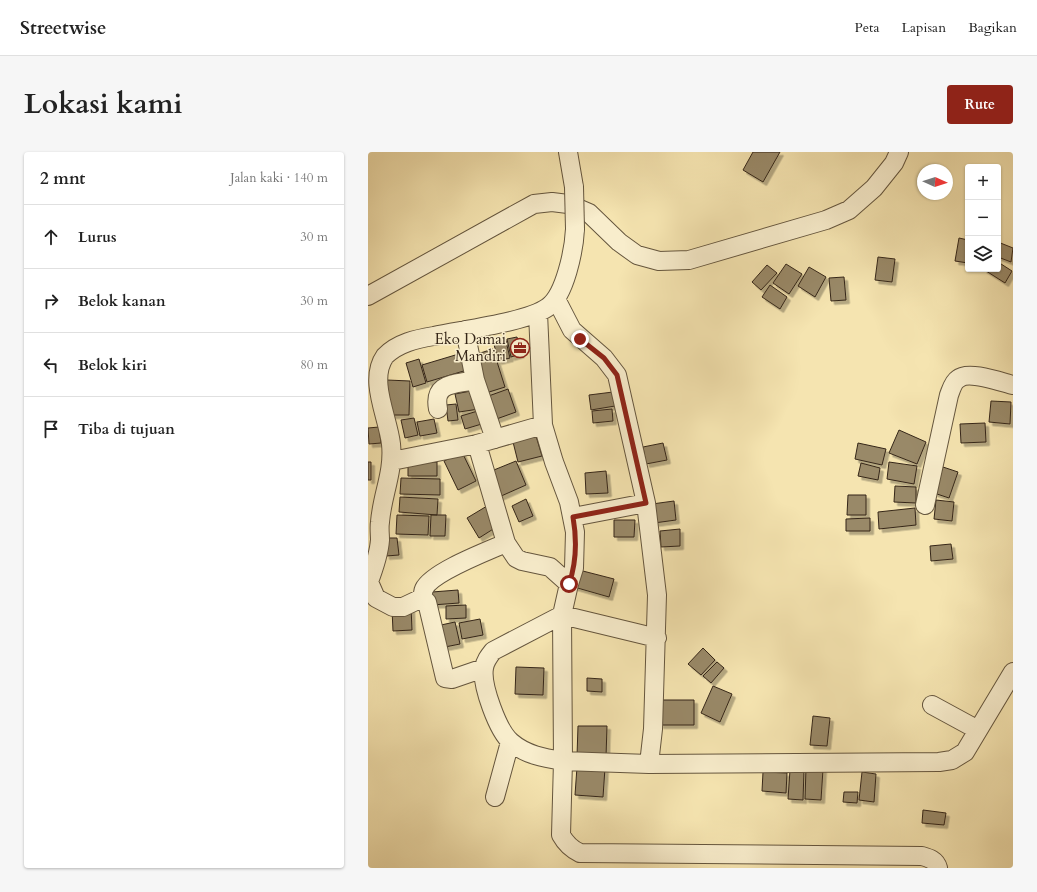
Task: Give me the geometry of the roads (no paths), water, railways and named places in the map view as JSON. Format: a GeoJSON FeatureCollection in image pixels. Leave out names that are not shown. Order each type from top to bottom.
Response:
{"type":"FeatureCollection","features":[{"type":"Feature","properties":{"kind":"street"},"geometry":{"type":"LineString","coordinates":[[422,598],[403,607],[393,607],[376,598],[368,583],[379,547],[380,521],[392,461],[388,426],[375,391],[374,377],[377,366],[393,348],[410,340],[465,330],[538,313],[549,307],[556,299],[565,276],[574,245],[574,187],[568,152]]}},
{"type":"Feature","properties":{"kind":"street"},"geometry":{"type":"LineString","coordinates":[[368,296],[534,204],[540,203],[552,202],[568,204],[589,213],[619,242],[637,255],[659,261],[689,260],[826,220],[849,210],[874,188],[894,163],[899,152]]}},
{"type":"Feature","properties":{"kind":"street"},"geometry":{"type":"LineString","coordinates":[[556,299],[572,330],[604,358],[617,375],[646,503],[657,595],[653,729],[650,764]]}},
{"type":"Feature","properties":{"kind":"street"},"geometry":{"type":"LineString","coordinates":[[538,313],[543,425],[573,517],[576,547],[574,568],[562,616],[563,761],[561,835],[566,843],[580,853],[697,861],[922,856],[931,858],[937,864],[938,868]]}},
{"type":"Feature","properties":{"kind":"street"},"geometry":{"type":"LineString","coordinates":[[465,330],[475,380],[495,438]]}},
{"type":"Feature","properties":{"kind":"street"},"geometry":{"type":"LineString","coordinates":[[925,505],[949,395],[957,379],[964,376],[973,376],[1013,385]]}},
{"type":"Feature","properties":{"kind":"street"},"geometry":{"type":"LineString","coordinates":[[438,409],[436,396],[439,390],[475,380]]}},
{"type":"Feature","properties":{"kind":"street"},"geometry":{"type":"LineString","coordinates":[[392,461],[477,444],[543,425]]}},
{"type":"Feature","properties":{"kind":"street"},"geometry":{"type":"LineString","coordinates":[[477,444],[506,543],[516,558],[522,561],[550,567],[569,584]]}},
{"type":"Feature","properties":{"kind":"street"},"geometry":{"type":"LineString","coordinates":[[573,517],[646,503]]}},
{"type":"Feature","properties":{"kind":"street"},"geometry":{"type":"LineString","coordinates":[[422,598],[423,589],[445,571],[506,543]]}},
{"type":"Feature","properties":{"kind":"street"},"geometry":{"type":"LineString","coordinates":[[422,598],[427,602],[445,678],[452,679],[484,668]]}},
{"type":"Feature","properties":{"kind":"street"},"geometry":{"type":"LineString","coordinates":[[656,638],[562,616],[493,651],[484,668],[488,699],[493,713],[510,742],[528,753],[563,761],[650,764],[939,762],[952,760],[965,752],[1013,672]]}},
{"type":"Feature","properties":{"kind":"street"},"geometry":{"type":"LineString","coordinates":[[932,705],[978,730]]}},
{"type":"Feature","properties":{"kind":"street"},"geometry":{"type":"LineString","coordinates":[[495,797],[510,742]]}},
{"type":"Feature","properties":{"kind":"place","name":"Eko Damai Mandiri"},"geometry":{"type":"Point","coordinates":[520,348]}}]}
